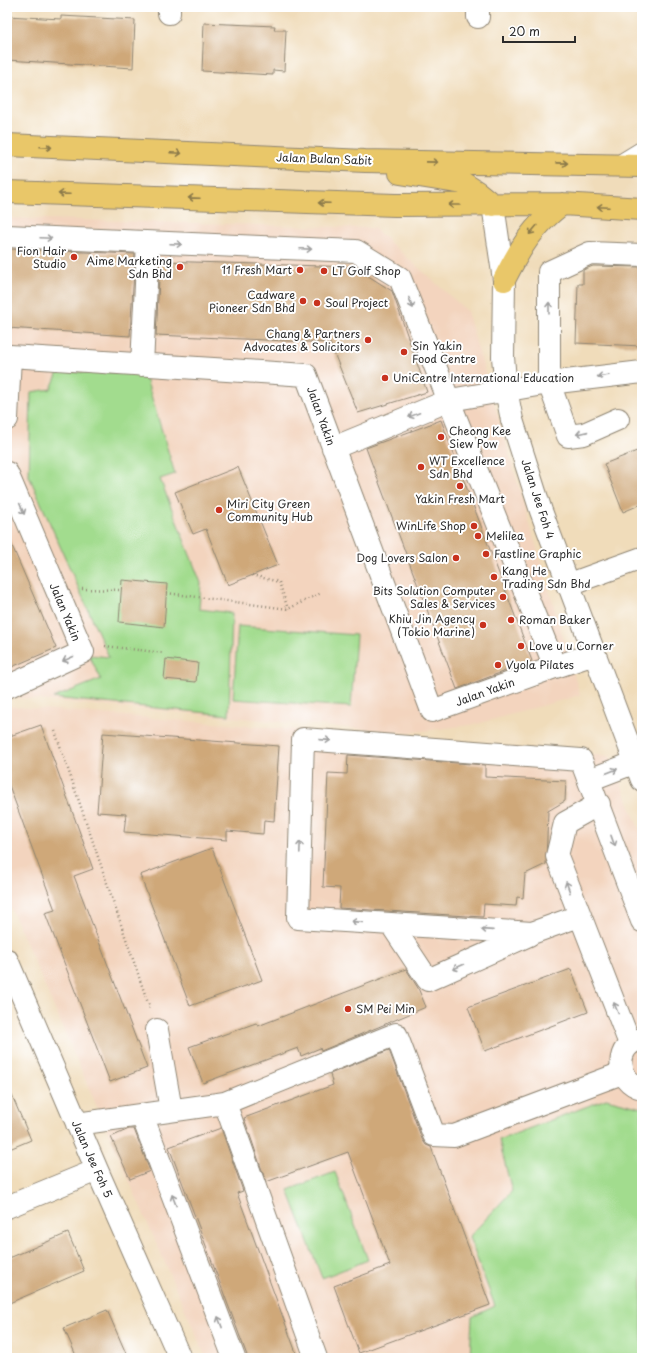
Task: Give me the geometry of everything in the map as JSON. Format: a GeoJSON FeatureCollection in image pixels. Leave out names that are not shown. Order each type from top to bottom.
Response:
{"type":"FeatureCollection","features":[{"type":"Feature","properties":{"kind":"main road","name":"Jalan Bulan Sabit"},"geometry":{"type":"LineString","coordinates":[[7,145],[364,161],[633,165]]}},
{"type":"Feature","properties":{"kind":"main road"},"geometry":{"type":"LineString","coordinates":[[364,161],[401,174],[463,183],[478,192],[493,205]]}},
{"type":"Feature","properties":{"kind":"main road"},"geometry":{"type":"LineString","coordinates":[[7,192],[395,205],[562,204],[642,209]]}},
{"type":"Feature","properties":{"kind":"main road"},"geometry":{"type":"LineString","coordinates":[[504,280],[519,249],[534,229],[562,204]]}},
{"type":"Feature","properties":{"kind":"street"},"geometry":{"type":"LineString","coordinates":[[633,165],[642,153]]}},
{"type":"Feature","properties":{"kind":"street","name":"Jalan Jee Foh 4"},"geometry":{"type":"LineString","coordinates":[[493,205],[504,280],[502,320],[506,390],[512,420],[568,585],[639,771]]}},
{"type":"Feature","properties":{"kind":"street"},"geometry":{"type":"LineString","coordinates":[[7,236],[356,251],[400,278],[450,400],[555,667],[594,654]]}},
{"type":"Feature","properties":{"kind":"street"},"geometry":{"type":"LineString","coordinates":[[142,365],[148,243]]}},
{"type":"Feature","properties":{"kind":"street"},"geometry":{"type":"LineString","coordinates":[[618,419],[584,434],[568,436],[549,383],[549,272],[590,253],[642,255]]}},
{"type":"Feature","properties":{"kind":"street","name":"Jalan Yakin"},"geometry":{"type":"LineString","coordinates":[[7,419],[10,356],[306,375],[432,711],[555,667]]}},
{"type":"Feature","properties":{"kind":"street"},"geometry":{"type":"LineString","coordinates":[[333,448],[450,400],[549,383],[642,372]]}},
{"type":"Feature","properties":{"kind":"street","name":"Jalan Yakin"},"geometry":{"type":"LineString","coordinates":[[7,473],[83,652],[7,686]]}},
{"type":"Feature","properties":{"kind":"street"},"geometry":{"type":"LineString","coordinates":[[568,585],[642,558]]}},
{"type":"Feature","properties":{"kind":"street"},"geometry":{"type":"LineString","coordinates":[[532,933],[298,918],[303,739],[581,760],[590,780],[642,921]]}},
{"type":"Feature","properties":{"kind":"street"},"geometry":{"type":"LineString","coordinates":[[590,780],[639,771]]}},
{"type":"Feature","properties":{"kind":"street"},"geometry":{"type":"LineString","coordinates":[[599,804],[565,823],[557,856],[579,916],[635,1035],[621,1057],[622,1073],[633,1085],[642,1088]]}},
{"type":"Feature","properties":{"kind":"street"},"geometry":{"type":"LineString","coordinates":[[391,924],[428,980],[532,933],[579,916]]}},
{"type":"Feature","properties":{"kind":"street","name":"Jalan Jee Foh 5"},"geometry":{"type":"LineString","coordinates":[[7,960],[180,1358]]}},
{"type":"Feature","properties":{"kind":"street"},"geometry":{"type":"LineString","coordinates":[[157,1030],[171,1110]]}},
{"type":"Feature","properties":{"kind":"street"},"geometry":{"type":"LineString","coordinates":[[77,1124],[225,1103],[396,1034],[434,1135],[454,1136],[622,1073]]}},
{"type":"Feature","properties":{"kind":"street"},"geometry":{"type":"LineString","coordinates":[[225,1103],[316,1358]]}},
{"type":"Feature","properties":{"kind":"street"},"geometry":{"type":"LineString","coordinates":[[142,1115],[234,1358]]}},
{"type":"Feature","properties":{"kind":"street"},"geometry":{"type":"LineString","coordinates":[[7,1207],[97,1170]]}},
{"type":"Feature","properties":{"kind":"path"},"geometry":{"type":"LineString","coordinates":[[252,575],[279,582],[288,609]]}},
{"type":"Feature","properties":{"kind":"path"},"geometry":{"type":"LineString","coordinates":[[56,588],[121,590]]}},
{"type":"Feature","properties":{"kind":"path"},"geometry":{"type":"LineString","coordinates":[[166,593],[288,609],[321,593]]}},
{"type":"Feature","properties":{"kind":"path"},"geometry":{"type":"LineString","coordinates":[[79,643],[164,653]]}},
{"type":"Feature","properties":{"kind":"path"},"geometry":{"type":"LineString","coordinates":[[55,731],[157,1030]]}},
{"type":"Feature","properties":{"kind":"shaded area"},"geometry":{"type":"Polygon","coordinates":[[[7,218],[374,228],[467,311],[580,695],[477,724],[407,733],[7,697],[7,218]]]}},
{"type":"Feature","properties":{"kind":"shaded area","name":"SM Pei Min"},"geometry":{"type":"Polygon","coordinates":[[[7,706],[610,756],[642,836],[642,1358],[206,1358],[7,899],[7,706]]]}},
{"type":"Feature","properties":{"kind":"green space"},"geometry":{"type":"Polygon","coordinates":[[[58,372],[144,372],[175,474],[160,479],[201,583],[199,609],[232,613],[229,715],[53,698],[101,679],[89,655],[109,657],[29,476],[31,392],[51,389],[58,372]]]}},
{"type":"Feature","properties":{"kind":"green space"},"geometry":{"type":"Polygon","coordinates":[[[238,626],[356,635],[351,707],[233,699],[238,626]]]}},
{"type":"Feature","properties":{"kind":"green space"},"geometry":{"type":"Polygon","coordinates":[[[606,1099],[642,1108],[642,1358],[470,1358],[472,1317],[495,1306],[469,1237],[512,1191],[499,1140],[606,1099]]]}},
{"type":"Feature","properties":{"kind":"green space"},"geometry":{"type":"Polygon","coordinates":[[[335,1172],[368,1260],[322,1278],[288,1190],[335,1172]]]}},
{"type":"Feature","properties":{"kind":"building"},"geometry":{"type":"Polygon","coordinates":[[[7,16],[61,19],[61,16],[135,20],[133,68],[7,60],[7,16]]]}},
{"type":"Feature","properties":{"kind":"building"},"geometry":{"type":"Polygon","coordinates":[[[204,23],[275,26],[274,30],[286,30],[284,71],[273,70],[273,75],[202,71],[204,23]]]}},
{"type":"Feature","properties":{"kind":"building"},"geometry":{"type":"Polygon","coordinates":[[[7,249],[135,254],[130,336],[7,328],[7,249]]]}},
{"type":"Feature","properties":{"kind":"building"},"geometry":{"type":"Polygon","coordinates":[[[160,261],[354,267],[392,291],[427,392],[358,413],[330,343],[156,335],[160,261]]]}},
{"type":"Feature","properties":{"kind":"building"},"geometry":{"type":"Polygon","coordinates":[[[593,266],[642,267],[642,346],[576,343],[578,284],[583,284],[583,270],[593,266]]]}},
{"type":"Feature","properties":{"kind":"building"},"geometry":{"type":"Polygon","coordinates":[[[441,420],[532,661],[457,689],[366,448],[441,420]]]}},
{"type":"Feature","properties":{"kind":"building"},"geometry":{"type":"Polygon","coordinates":[[[642,449],[642,504],[623,512],[604,464],[642,449]]]}},
{"type":"Feature","properties":{"kind":"building","name":"Miri City Green Community Hub"},"geometry":{"type":"Polygon","coordinates":[[[238,467],[278,565],[228,585],[206,529],[193,534],[175,492],[238,467]]]}},
{"type":"Feature","properties":{"kind":"building"},"geometry":{"type":"Polygon","coordinates":[[[7,534],[56,648],[7,669],[7,534]]]}},
{"type":"Feature","properties":{"kind":"building"},"geometry":{"type":"Polygon","coordinates":[[[122,580],[167,584],[164,627],[119,622],[122,580]]]}},
{"type":"Feature","properties":{"kind":"building"},"geometry":{"type":"Polygon","coordinates":[[[166,659],[198,663],[196,682],[164,679],[166,659]]]}},
{"type":"Feature","properties":{"kind":"building"},"geometry":{"type":"Polygon","coordinates":[[[41,725],[93,869],[74,876],[147,1068],[110,1082],[45,913],[55,910],[7,780],[7,737],[41,725]]]}},
{"type":"Feature","properties":{"kind":"building"},"geometry":{"type":"Polygon","coordinates":[[[103,733],[279,746],[274,821],[264,820],[263,834],[227,831],[227,840],[124,832],[126,814],[97,812],[103,733]]]}},
{"type":"Feature","properties":{"kind":"building"},"geometry":{"type":"Polygon","coordinates":[[[348,755],[485,765],[485,777],[566,781],[565,801],[548,811],[546,864],[525,874],[523,898],[517,897],[516,906],[484,904],[483,917],[339,908],[340,888],[323,887],[328,773],[347,774],[348,755]]]}},
{"type":"Feature","properties":{"kind":"building"},"geometry":{"type":"Polygon","coordinates":[[[212,848],[262,980],[190,1006],[140,875],[212,848]]]}},
{"type":"Feature","properties":{"kind":"building"},"geometry":{"type":"Polygon","coordinates":[[[406,969],[418,988],[426,1007],[321,1051],[320,1048],[301,1056],[298,1048],[203,1083],[189,1047],[256,1023],[258,1026],[406,969]]]}},
{"type":"Feature","properties":{"kind":"building"},"geometry":{"type":"Polygon","coordinates":[[[571,969],[588,1012],[485,1051],[468,1007],[571,969]]]}},
{"type":"Feature","properties":{"kind":"building"},"geometry":{"type":"Polygon","coordinates":[[[389,1050],[422,1139],[426,1145],[431,1147],[490,1305],[359,1353],[334,1286],[390,1265],[348,1152],[266,1182],[244,1118],[333,1085],[330,1074],[389,1050]]]}},
{"type":"Feature","properties":{"kind":"building"},"geometry":{"type":"Polygon","coordinates":[[[7,1084],[31,1140],[7,1150],[7,1084]]]}},
{"type":"Feature","properties":{"kind":"building"},"geometry":{"type":"Polygon","coordinates":[[[221,1128],[243,1191],[237,1193],[298,1358],[248,1358],[169,1147],[221,1128]]]}},
{"type":"Feature","properties":{"kind":"building"},"geometry":{"type":"Polygon","coordinates":[[[129,1129],[134,1129],[150,1171],[130,1179],[111,1137],[129,1129]]]}},
{"type":"Feature","properties":{"kind":"building"},"geometry":{"type":"Polygon","coordinates":[[[68,1233],[84,1271],[7,1304],[7,1259],[68,1233]]]}},
{"type":"Feature","properties":{"kind":"building"},"geometry":{"type":"Polygon","coordinates":[[[107,1310],[128,1358],[77,1358],[64,1328],[107,1310]]]}},
{"type":"Feature","properties":{"kind":"place","name":"Fion Hair Studio"},"geometry":{"type":"Point","coordinates":[74,257]}},
{"type":"Feature","properties":{"kind":"place","name":"Aime Marketing Sdn Bhd"},"geometry":{"type":"Point","coordinates":[180,267]}},
{"type":"Feature","properties":{"kind":"place","name":"11 Fresh Mart"},"geometry":{"type":"Point","coordinates":[300,270]}},
{"type":"Feature","properties":{"kind":"place","name":"LT Golf Shop"},"geometry":{"type":"Point","coordinates":[324,271]}},
{"type":"Feature","properties":{"kind":"place","name":"Cadware Pioneer Sdn Bhd"},"geometry":{"type":"Point","coordinates":[303,301]}},
{"type":"Feature","properties":{"kind":"place","name":"Soul Project"},"geometry":{"type":"Point","coordinates":[317,303]}},
{"type":"Feature","properties":{"kind":"place","name":"Chang & Partners Advocates & Solicitors"},"geometry":{"type":"Point","coordinates":[368,340]}},
{"type":"Feature","properties":{"kind":"place","name":"Sin Yakin Food Centre"},"geometry":{"type":"Point","coordinates":[404,352]}},
{"type":"Feature","properties":{"kind":"place","name":"UniCentre International Education"},"geometry":{"type":"Point","coordinates":[385,378]}},
{"type":"Feature","properties":{"kind":"place","name":"Cheong Kee Siew Pow"},"geometry":{"type":"Point","coordinates":[441,437]}},
{"type":"Feature","properties":{"kind":"place","name":"WT Excellence Sdn Bhd"},"geometry":{"type":"Point","coordinates":[421,467]}},
{"type":"Feature","properties":{"kind":"place","name":"Yakin Fresh Mart"},"geometry":{"type":"Point","coordinates":[460,486]}},
{"type":"Feature","properties":{"kind":"place","name":"Miri City Green Community Hub"},"geometry":{"type":"Point","coordinates":[219,510]}},
{"type":"Feature","properties":{"kind":"place","name":"WinLife Shop"},"geometry":{"type":"Point","coordinates":[474,526]}},
{"type":"Feature","properties":{"kind":"place","name":"Melilea"},"geometry":{"type":"Point","coordinates":[478,536]}},
{"type":"Feature","properties":{"kind":"place","name":"Fastline Graphic"},"geometry":{"type":"Point","coordinates":[486,554]}},
{"type":"Feature","properties":{"kind":"place","name":"Dog Lovers Salon"},"geometry":{"type":"Point","coordinates":[456,558]}},
{"type":"Feature","properties":{"kind":"place","name":"Kang He Trading Sdn Bhd"},"geometry":{"type":"Point","coordinates":[494,577]}},
{"type":"Feature","properties":{"kind":"place","name":"Bits Solution Computer Sales & Services"},"geometry":{"type":"Point","coordinates":[503,597]}},
{"type":"Feature","properties":{"kind":"place","name":"Roman Baker"},"geometry":{"type":"Point","coordinates":[511,620]}},
{"type":"Feature","properties":{"kind":"place","name":"Khiu Jin Agency (Tokio Marine)"},"geometry":{"type":"Point","coordinates":[483,625]}},
{"type":"Feature","properties":{"kind":"place","name":"Love u u Corner"},"geometry":{"type":"Point","coordinates":[521,646]}},
{"type":"Feature","properties":{"kind":"place","name":"Vyola Pilates"},"geometry":{"type":"Point","coordinates":[498,665]}},
{"type":"Feature","properties":{"kind":"place","name":"SM Pei Min"},"geometry":{"type":"Point","coordinates":[348,1009]}}]}
